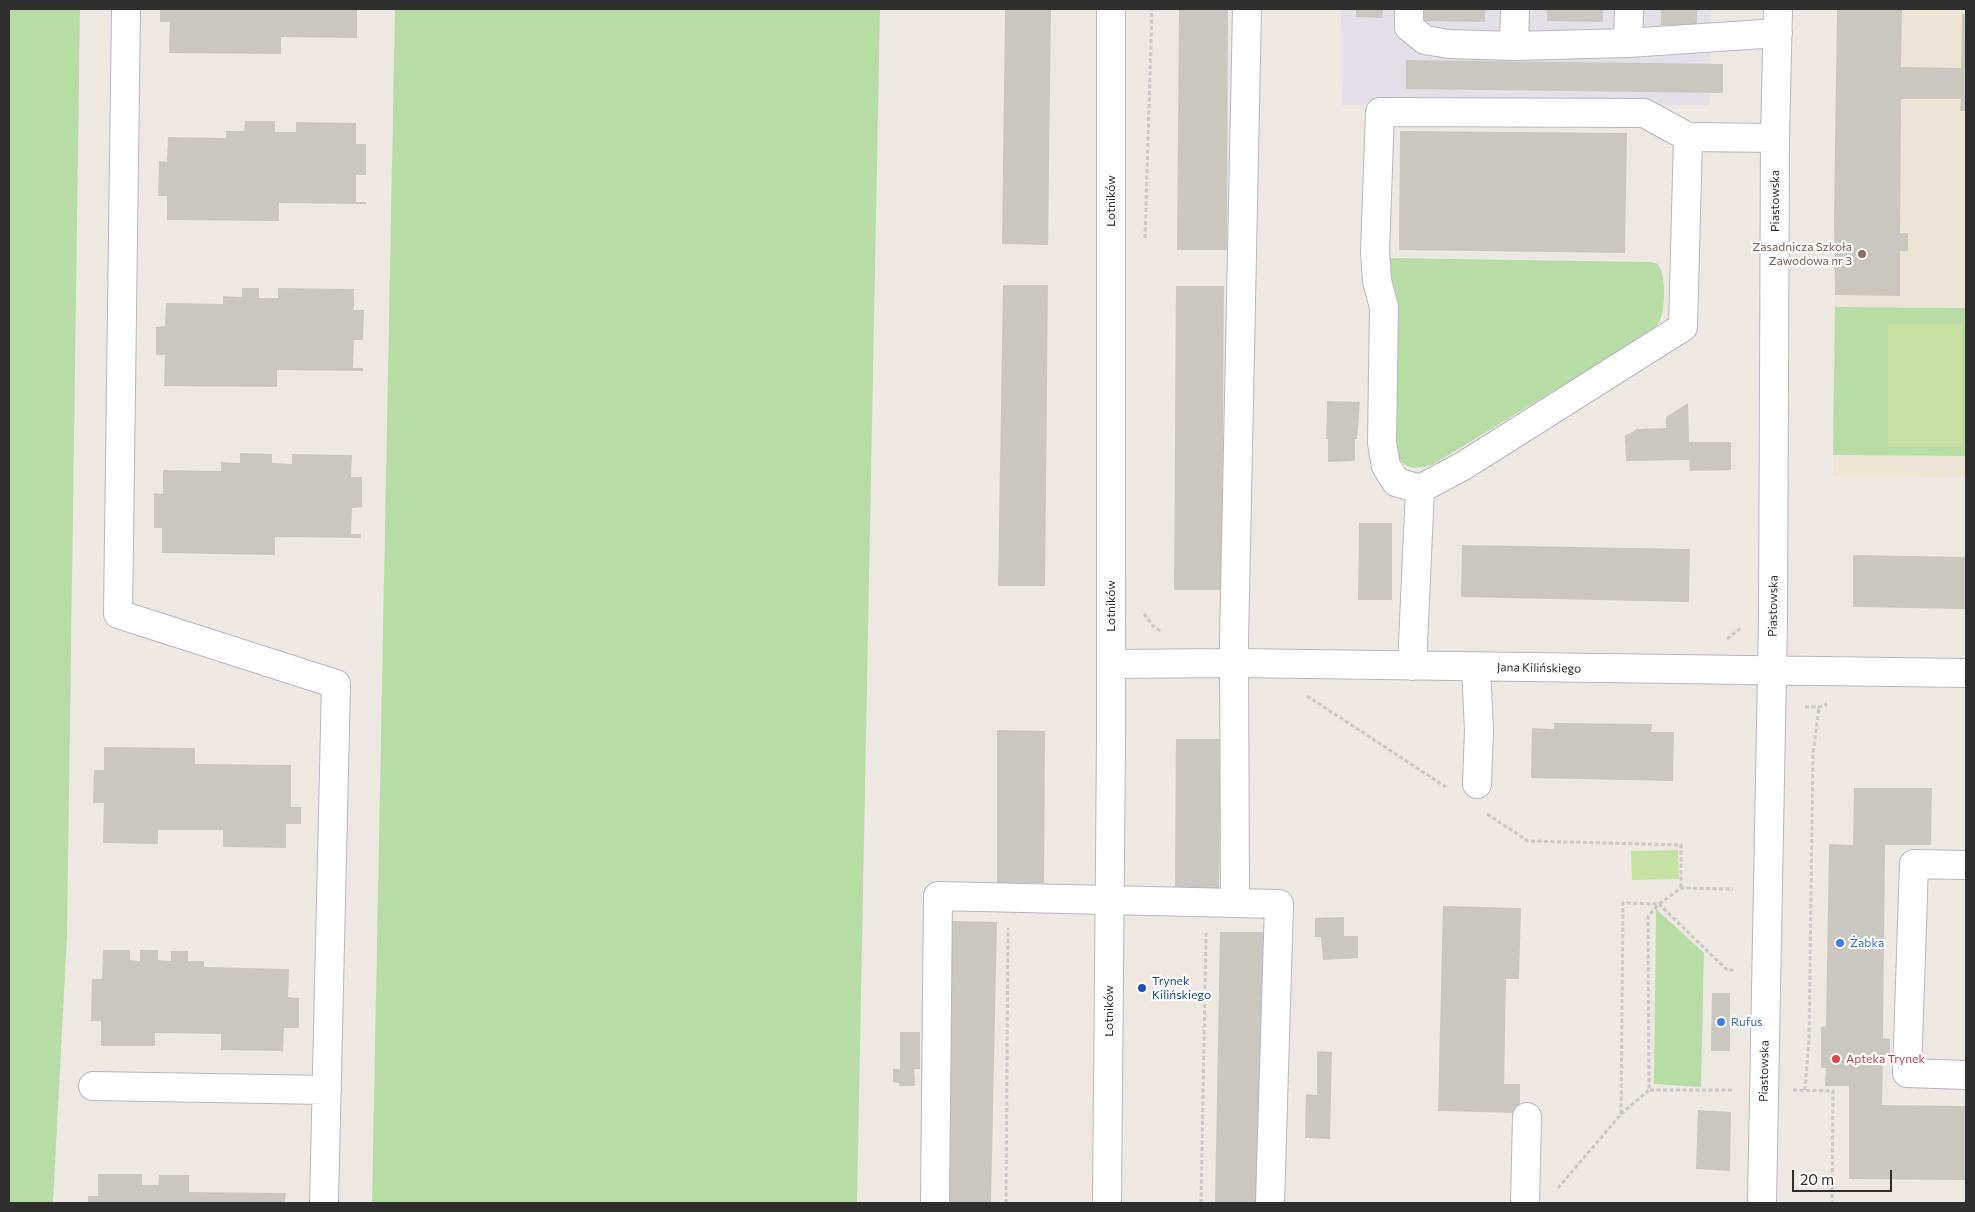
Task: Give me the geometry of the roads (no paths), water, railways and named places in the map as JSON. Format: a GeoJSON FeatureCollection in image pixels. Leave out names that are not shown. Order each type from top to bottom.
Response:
{"type":"FeatureCollection","features":[{"type":"Feature","properties":{"kind":"street"},"geometry":{"type":"LineString","coordinates":[[126,9],[118,614],[336,684],[324,1203]]}},
{"type":"Feature","properties":{"kind":"street","name":"Lotników"},"geometry":{"type":"LineString","coordinates":[[1107,1203],[1111,664],[1111,9]]}},
{"type":"Feature","properties":{"kind":"street"},"geometry":{"type":"LineString","coordinates":[[1235,903],[1235,663],[1247,9]]}},
{"type":"Feature","properties":{"kind":"street"},"geometry":{"type":"LineString","coordinates":[[1408,9],[1409,27],[1425,40],[1449,44],[1514,46],[1628,43],[1778,21]]}},
{"type":"Feature","properties":{"kind":"street"},"geometry":{"type":"LineString","coordinates":[[1514,46],[1515,9]]}},
{"type":"Feature","properties":{"kind":"street"},"geometry":{"type":"LineString","coordinates":[[1628,43],[1629,9]]}},
{"type":"Feature","properties":{"kind":"street","name":"Piastowska"},"geometry":{"type":"LineString","coordinates":[[1762,1203],[1772,671],[1775,138],[1778,21]]}},
{"type":"Feature","properties":{"kind":"street"},"geometry":{"type":"LineString","coordinates":[[1688,137],[1683,327],[1463,466],[1420,489],[1396,482],[1386,466],[1382,443],[1384,307],[1377,280],[1375,252],[1380,112],[1644,113],[1688,137],[1775,138]]}},
{"type":"Feature","properties":{"kind":"street"},"geometry":{"type":"LineString","coordinates":[[1412,666],[1420,489]]}},
{"type":"Feature","properties":{"kind":"street","name":"Jana Kilińskiego"},"geometry":{"type":"LineString","coordinates":[[1111,664],[1235,663],[1966,673]]}},
{"type":"Feature","properties":{"kind":"street"},"geometry":{"type":"LineString","coordinates":[[1476,667],[1479,730],[1477,784]]}},
{"type":"Feature","properties":{"kind":"street"},"geometry":{"type":"LineString","coordinates":[[1966,865],[1914,864],[1907,1073],[1966,1075]]}},
{"type":"Feature","properties":{"kind":"street"},"geometry":{"type":"LineString","coordinates":[[935,1203],[938,896],[1280,904],[1270,1203]]}},
{"type":"Feature","properties":{"kind":"street"},"geometry":{"type":"LineString","coordinates":[[93,1086],[327,1090]]}},
{"type":"Feature","properties":{"kind":"street"},"geometry":{"type":"LineString","coordinates":[[1525,1203],[1527,1117]]}},
{"type":"Feature","properties":{"kind":"place","name":"Zasadnicza Szkoła Zawodowa nr 3"},"geometry":{"type":"Point","coordinates":[1862,254]}},
{"type":"Feature","properties":{"kind":"place","name":"Żabka"},"geometry":{"type":"Point","coordinates":[1840,943]}},
{"type":"Feature","properties":{"kind":"place","name":"Trynek Kilińskiego"},"geometry":{"type":"Point","coordinates":[1142,988]}},
{"type":"Feature","properties":{"kind":"place","name":"Rufus"},"geometry":{"type":"Point","coordinates":[1721,1022]}},
{"type":"Feature","properties":{"kind":"place","name":"Apteka Trynek"},"geometry":{"type":"Point","coordinates":[1836,1059]}}]}
